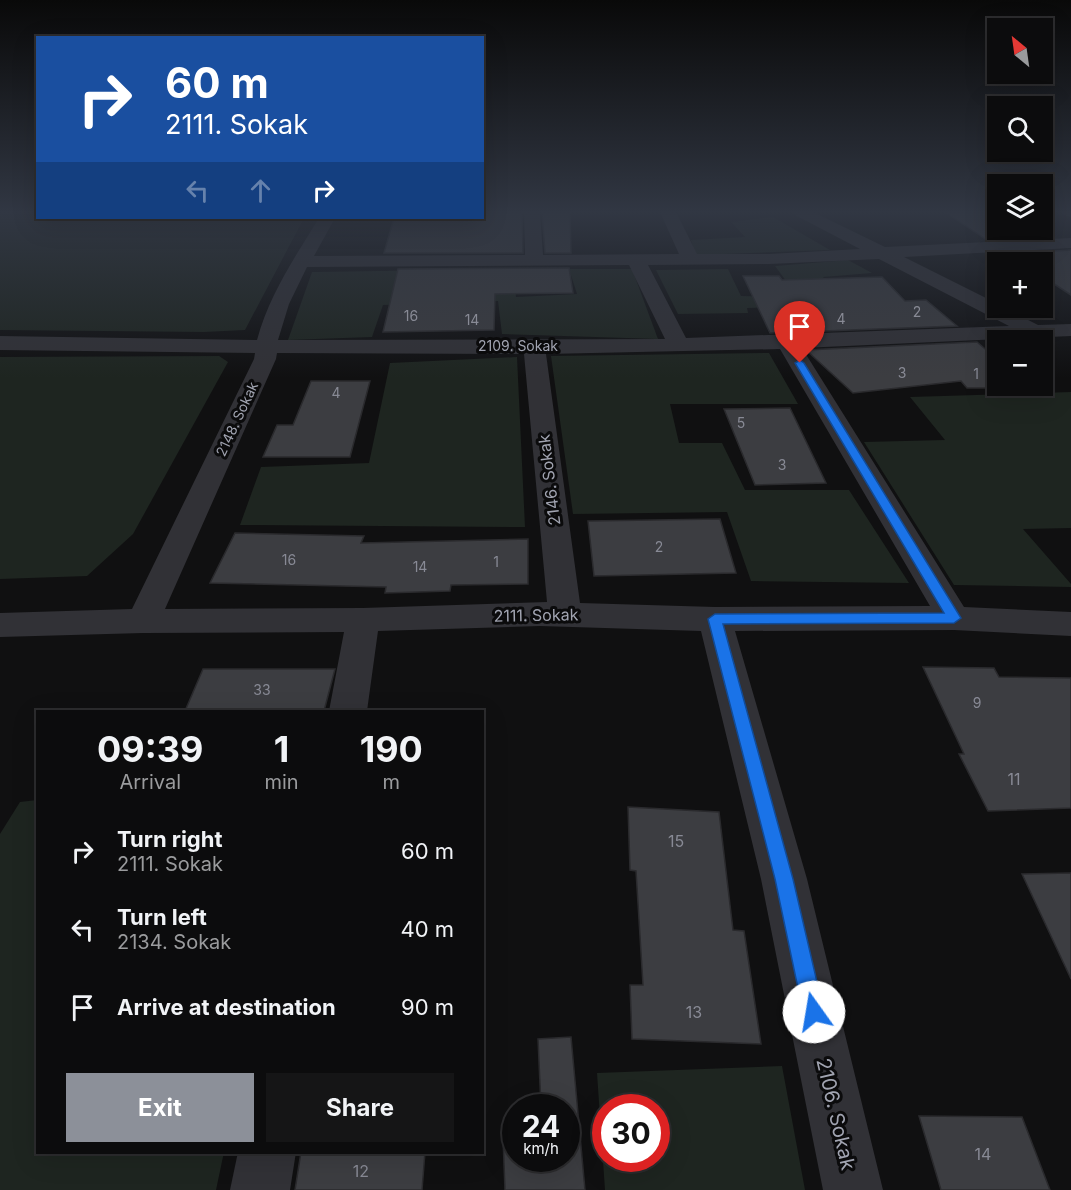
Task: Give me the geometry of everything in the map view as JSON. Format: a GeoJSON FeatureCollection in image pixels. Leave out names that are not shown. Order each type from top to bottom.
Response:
{"type":"FeatureCollection","features":[{"type":"Feature","properties":{"kind":"street","name":"2148. Sokak"},"geometry":{"type":"LineString","coordinates":[[143,621],[265,360],[265,346],[284,291],[299,268]]}},
{"type":"Feature","properties":{"kind":"street"},"geometry":{"type":"LineString","coordinates":[[640,268],[679,345]]}},
{"type":"Feature","properties":{"kind":"street"},"geometry":{"type":"LineString","coordinates":[[910,268],[1033,330]]}},
{"type":"Feature","properties":{"kind":"street","name":"2109. Sokak"},"geometry":{"type":"LineString","coordinates":[[1053,330],[1071,330]]}},
{"type":"Feature","properties":{"kind":"street","name":"2109. Sokak"},"geometry":{"type":"LineString","coordinates":[[0,343],[265,346],[679,345],[788,343],[987,331]]}},
{"type":"Feature","properties":{"kind":"street"},"geometry":{"type":"LineString","coordinates":[[1053,340],[1071,349]]}},
{"type":"Feature","properties":{"kind":"street"},"geometry":{"type":"LineString","coordinates":[[788,343],[954,618]]}},
{"type":"Feature","properties":{"kind":"street","name":"2146. Sokak"},"geometry":{"type":"LineString","coordinates":[[534,346],[565,614]]}},
{"type":"Feature","properties":{"kind":"street","name":"2111. Sokak"},"geometry":{"type":"LineString","coordinates":[[0,625],[143,621],[363,621],[565,614],[715,619],[954,618],[1071,624]]}},
{"type":"Feature","properties":{"kind":"street","name":"2106. Sokak"},"geometry":{"type":"LineString","coordinates":[[715,619],[784,879],[853,1190]]}},
{"type":"Feature","properties":{"kind":"street"},"geometry":{"type":"LineString","coordinates":[[348,710],[363,621]]}},
{"type":"Feature","properties":{"kind":"street"},"geometry":{"type":"LineString","coordinates":[[260,1190],[267,1154]]}},
{"type":"Feature","properties":{"kind":"shaded area"},"geometry":{"type":"Polygon","coordinates":[[[0,268],[278,268],[245,330],[204,332],[0,330],[0,268]]]}},
{"type":"Feature","properties":{"kind":"shaded area"},"geometry":{"type":"Polygon","coordinates":[[[776,268],[862,268],[872,273],[823,277],[849,305],[747,308],[748,313],[678,314],[656,270],[728,269],[741,296],[798,297],[776,268]]]}},
{"type":"Feature","properties":{"kind":"shaded area"},"geometry":{"type":"Polygon","coordinates":[[[514,269],[516,297],[577,294],[569,269],[632,269],[658,339],[502,334],[498,301],[383,305],[372,337],[288,340],[312,272],[514,269]]]}},
{"type":"Feature","properties":{"kind":"shaded area"},"geometry":{"type":"Polygon","coordinates":[[[769,353],[798,404],[670,404],[679,443],[722,443],[745,490],[849,490],[909,583],[751,581],[727,512],[573,514],[551,356],[769,353]]]}},
{"type":"Feature","properties":{"kind":"shaded area"},"geometry":{"type":"Polygon","coordinates":[[[219,356],[228,362],[133,534],[87,576],[0,579],[0,357],[219,356]]]}},
{"type":"Feature","properties":{"kind":"shaded area"},"geometry":{"type":"Polygon","coordinates":[[[517,357],[525,527],[240,525],[261,467],[369,463],[390,363],[517,357]]]}},
{"type":"Feature","properties":{"kind":"shaded area"},"geometry":{"type":"Polygon","coordinates":[[[1071,392],[1071,528],[1023,529],[1071,584],[1071,587],[954,585],[864,442],[945,440],[910,397],[987,395],[1053,396],[1053,393],[1071,392]]]}},
{"type":"Feature","properties":{"kind":"shaded area"},"geometry":{"type":"Polygon","coordinates":[[[36,800],[36,1154],[224,1154],[216,1190],[0,1190],[0,834],[20,802],[36,800]]]}},
{"type":"Feature","properties":{"kind":"shaded area"},"geometry":{"type":"Polygon","coordinates":[[[782,1066],[805,1190],[605,1190],[604,1172],[670,1172],[670,1094],[598,1094],[597,1073],[782,1066]]]}},
{"type":"Feature","properties":{"kind":"building"},"geometry":{"type":"Polygon","coordinates":[[[569,268],[573,293],[495,294],[494,330],[383,332],[398,269],[569,268]]]}},
{"type":"Feature","properties":{"kind":"building"},"geometry":{"type":"Polygon","coordinates":[[[1053,268],[1071,268],[1071,295],[1053,283],[1053,268]]]}},
{"type":"Feature","properties":{"kind":"building"},"geometry":{"type":"Polygon","coordinates":[[[743,276],[779,276],[782,280],[882,277],[905,301],[926,300],[957,326],[770,333],[743,276]]]}},
{"type":"Feature","properties":{"kind":"building"},"geometry":{"type":"Polygon","coordinates":[[[977,342],[987,351],[987,388],[967,388],[961,381],[853,393],[806,350],[977,342]]]}},
{"type":"Feature","properties":{"kind":"building"},"geometry":{"type":"Polygon","coordinates":[[[311,381],[370,381],[350,457],[263,457],[277,425],[293,425],[311,381]]]}},
{"type":"Feature","properties":{"kind":"building"},"geometry":{"type":"Polygon","coordinates":[[[790,408],[826,483],[755,485],[724,409],[790,408]]]}},
{"type":"Feature","properties":{"kind":"building"},"geometry":{"type":"Polygon","coordinates":[[[720,519],[736,573],[594,576],[588,521],[720,519]]]}},
{"type":"Feature","properties":{"kind":"building"},"geometry":{"type":"Polygon","coordinates":[[[235,533],[364,536],[361,543],[528,539],[528,584],[451,585],[450,591],[385,593],[386,587],[210,583],[235,533]]]}},
{"type":"Feature","properties":{"kind":"building"},"geometry":{"type":"Polygon","coordinates":[[[923,667],[994,668],[999,677],[1071,678],[1071,808],[988,811],[959,754],[964,754],[923,667]]]}},
{"type":"Feature","properties":{"kind":"building"},"geometry":{"type":"Polygon","coordinates":[[[203,669],[335,669],[324,710],[185,710],[203,669]]]}},
{"type":"Feature","properties":{"kind":"building"},"geometry":{"type":"Polygon","coordinates":[[[628,807],[719,812],[733,930],[744,931],[761,1044],[632,1039],[630,985],[643,985],[636,871],[630,870],[628,807]]]}},
{"type":"Feature","properties":{"kind":"building"},"geometry":{"type":"Polygon","coordinates":[[[1071,873],[1071,979],[1022,874],[1071,873]]]}},
{"type":"Feature","properties":{"kind":"building"},"geometry":{"type":"Polygon","coordinates":[[[571,1037],[576,1094],[540,1094],[538,1039],[571,1037]]]}},
{"type":"Feature","properties":{"kind":"building"},"geometry":{"type":"Polygon","coordinates":[[[919,1116],[1022,1117],[1050,1190],[941,1190],[919,1116]]]}},
{"type":"Feature","properties":{"kind":"building"},"geometry":{"type":"Polygon","coordinates":[[[580,1135],[585,1190],[505,1190],[504,1172],[580,1172],[580,1135]]]}},
{"type":"Feature","properties":{"kind":"building"},"geometry":{"type":"Polygon","coordinates":[[[301,1154],[425,1154],[422,1190],[295,1190],[301,1154]]]}},
{"type":"Feature","properties":{"kind":"route"},"geometry":{"type":"LineString","coordinates":[[800,363],[954,618],[715,619],[784,879],[814,1012]]}}]}
